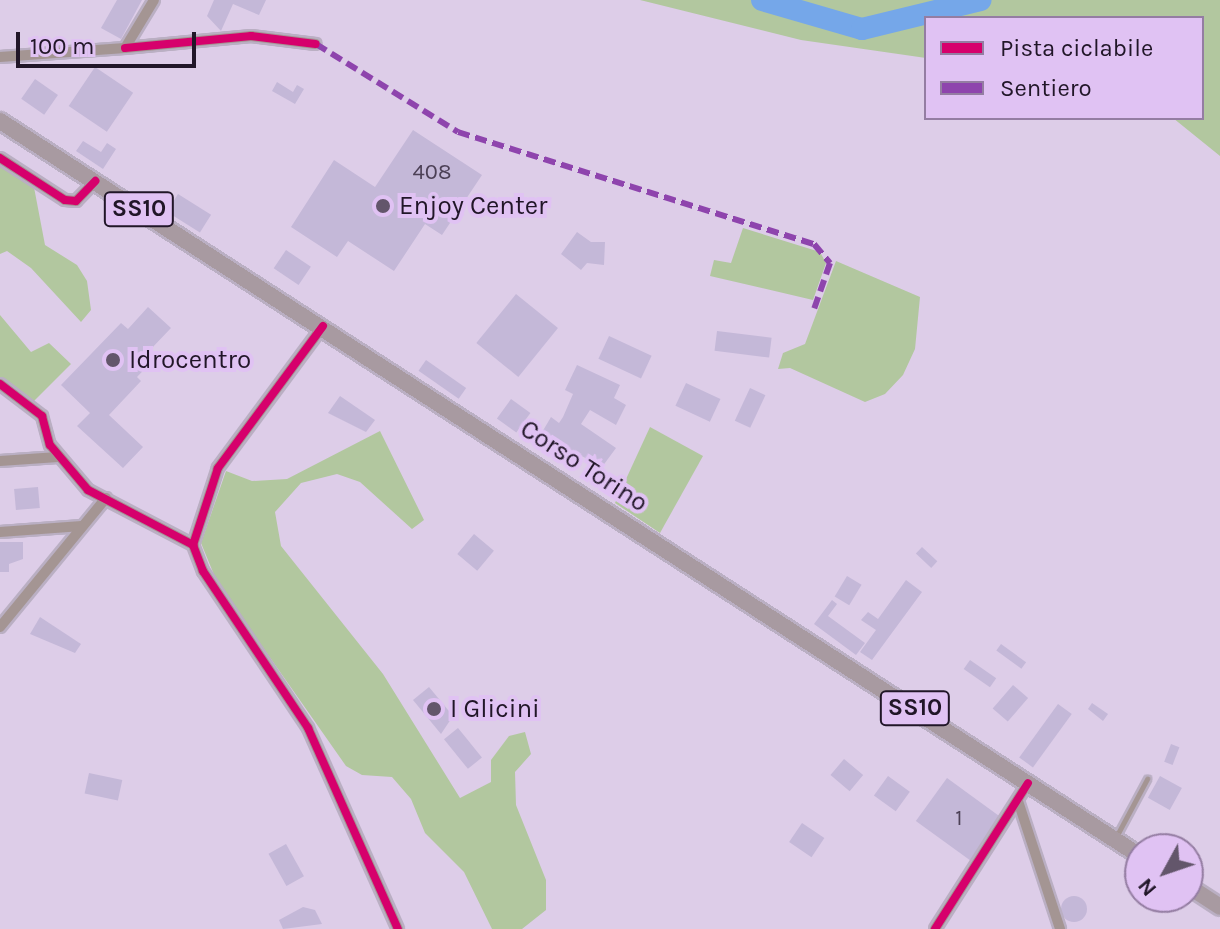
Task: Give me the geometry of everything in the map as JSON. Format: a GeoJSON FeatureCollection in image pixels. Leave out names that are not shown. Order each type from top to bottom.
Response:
{"type":"FeatureCollection","features":[{"type":"Feature","properties":{"kind":"main road","name":"Corso Torino"},"geometry":{"type":"LineString","coordinates":[[0,121],[323,326],[1124,846]]}},
{"type":"Feature","properties":{"kind":"street"},"geometry":{"type":"LineString","coordinates":[[125,48],[154,0]]}},
{"type":"Feature","properties":{"kind":"street"},"geometry":{"type":"LineString","coordinates":[[0,57],[251,36],[316,44]]}},
{"type":"Feature","properties":{"kind":"street"},"geometry":{"type":"LineString","coordinates":[[0,158],[65,200],[76,201],[95,181]]}},
{"type":"Feature","properties":{"kind":"street"},"geometry":{"type":"LineString","coordinates":[[323,326],[218,468],[193,545],[203,571],[308,728],[398,929]]}},
{"type":"Feature","properties":{"kind":"street"},"geometry":{"type":"LineString","coordinates":[[0,384],[42,416],[58,457],[88,490],[193,545]]}},
{"type":"Feature","properties":{"kind":"street"},"geometry":{"type":"LineString","coordinates":[[0,461],[58,457]]}},
{"type":"Feature","properties":{"kind":"street"},"geometry":{"type":"LineString","coordinates":[[0,627],[106,498]]}},
{"type":"Feature","properties":{"kind":"street"},"geometry":{"type":"LineString","coordinates":[[0,532],[82,526]]}},
{"type":"Feature","properties":{"kind":"street"},"geometry":{"type":"LineString","coordinates":[[935,929],[1028,783]]}},
{"type":"Feature","properties":{"kind":"street"},"geometry":{"type":"LineString","coordinates":[[1018,801],[1060,929]]}},
{"type":"Feature","properties":{"kind":"lane"},"geometry":{"type":"LineString","coordinates":[[1114,840],[1147,779]]}},
{"type":"Feature","properties":{"kind":"green space"},"geometry":{"type":"Polygon","coordinates":[[[640,0],[1220,0],[1220,156],[1175,120],[1204,120],[1204,16],[924,16],[924,58],[801,40],[640,0]]]}},
{"type":"Feature","properties":{"kind":"green space"},"geometry":{"type":"Polygon","coordinates":[[[0,158],[33,182],[45,245],[77,265],[87,281],[91,310],[81,322],[31,268],[7,251],[0,254],[0,158]]]}},
{"type":"Feature","properties":{"kind":"green space"},"geometry":{"type":"Polygon","coordinates":[[[743,228],[820,252],[826,263],[813,300],[710,276],[714,260],[731,263],[743,228]]]}},
{"type":"Feature","properties":{"kind":"green space"},"geometry":{"type":"Polygon","coordinates":[[[836,261],[920,297],[915,349],[903,375],[885,394],[865,402],[790,368],[778,369],[783,353],[805,344],[836,261]]]}},
{"type":"Feature","properties":{"kind":"green space"},"geometry":{"type":"Polygon","coordinates":[[[0,315],[31,352],[49,343],[71,364],[31,404],[0,384],[0,315]]]}},
{"type":"Feature","properties":{"kind":"green space"},"geometry":{"type":"Polygon","coordinates":[[[650,427],[703,456],[660,533],[615,503],[650,427]]]}},
{"type":"Feature","properties":{"kind":"green space"},"geometry":{"type":"Polygon","coordinates":[[[380,431],[424,520],[412,529],[360,482],[337,474],[301,483],[275,512],[281,546],[383,674],[460,798],[491,782],[491,760],[509,736],[525,732],[531,754],[515,772],[516,805],[546,880],[546,910],[522,929],[492,929],[464,872],[425,833],[411,799],[392,777],[362,775],[346,766],[217,582],[201,543],[226,471],[252,481],[287,479],[380,431]]]}},
{"type":"Feature","properties":{"kind":"building"},"geometry":{"type":"Polygon","coordinates":[[[117,0],[142,0],[121,39],[101,28],[117,0]]]}},
{"type":"Feature","properties":{"kind":"building"},"geometry":{"type":"Polygon","coordinates":[[[214,0],[266,0],[259,15],[233,4],[221,31],[207,16],[214,0]]]}},
{"type":"Feature","properties":{"kind":"building"},"geometry":{"type":"Polygon","coordinates":[[[95,67],[133,93],[107,132],[69,106],[95,67]]]}},
{"type":"Feature","properties":{"kind":"building"},"geometry":{"type":"Polygon","coordinates":[[[35,79],[58,95],[44,115],[21,99],[35,79]]]}},
{"type":"Feature","properties":{"kind":"building"},"geometry":{"type":"Polygon","coordinates":[[[277,82],[293,92],[297,85],[304,89],[295,104],[272,91],[277,82]]]}},
{"type":"Feature","properties":{"kind":"building","name":"Enjoy Center"},"geometry":{"type":"Polygon","coordinates":[[[413,130],[482,175],[442,235],[425,224],[394,271],[348,241],[337,257],[291,227],[334,160],[375,187],[413,130]]]}},
{"type":"Feature","properties":{"kind":"building"},"geometry":{"type":"Polygon","coordinates":[[[83,141],[101,152],[107,143],[116,149],[103,169],[76,151],[83,141]]]}},
{"type":"Feature","properties":{"kind":"building"},"geometry":{"type":"Polygon","coordinates":[[[178,194],[211,215],[200,232],[167,212],[178,194]]]}},
{"type":"Feature","properties":{"kind":"building"},"geometry":{"type":"Polygon","coordinates":[[[577,232],[591,242],[605,242],[604,265],[587,263],[581,270],[561,254],[577,232]]]}},
{"type":"Feature","properties":{"kind":"building"},"geometry":{"type":"Polygon","coordinates":[[[286,250],[311,267],[299,285],[274,268],[286,250]]]}},
{"type":"Feature","properties":{"kind":"building"},"geometry":{"type":"Polygon","coordinates":[[[516,294],[558,328],[518,377],[476,343],[516,294]]]}},
{"type":"Feature","properties":{"kind":"building"},"geometry":{"type":"Polygon","coordinates":[[[148,307],[171,328],[150,350],[157,356],[137,377],[141,381],[109,415],[143,447],[123,468],[77,426],[90,413],[61,385],[121,323],[128,329],[148,307]]]}},
{"type":"Feature","properties":{"kind":"building"},"geometry":{"type":"Polygon","coordinates":[[[717,331],[772,338],[769,358],[715,351],[717,331]]]}},
{"type":"Feature","properties":{"kind":"building"},"geometry":{"type":"Polygon","coordinates":[[[609,336],[652,356],[641,379],[598,359],[609,336]]]}},
{"type":"Feature","properties":{"kind":"building"},"geometry":{"type":"Polygon","coordinates":[[[426,360],[466,388],[459,399],[419,371],[426,360]]]}},
{"type":"Feature","properties":{"kind":"building"},"geometry":{"type":"Polygon","coordinates":[[[577,365],[620,385],[614,398],[626,405],[616,425],[590,410],[581,424],[616,448],[602,467],[541,434],[551,417],[559,423],[563,417],[573,394],[565,390],[577,365]]]}},
{"type":"Feature","properties":{"kind":"building"},"geometry":{"type":"Polygon","coordinates":[[[686,383],[720,399],[710,422],[675,406],[686,383]]]}},
{"type":"Feature","properties":{"kind":"building"},"geometry":{"type":"Polygon","coordinates":[[[750,388],[765,395],[750,428],[735,421],[750,388]]]}},
{"type":"Feature","properties":{"kind":"building"},"geometry":{"type":"Polygon","coordinates":[[[340,396],[375,420],[366,432],[328,413],[340,396]]]}},
{"type":"Feature","properties":{"kind":"building"},"geometry":{"type":"Polygon","coordinates":[[[511,399],[530,413],[516,433],[497,418],[511,399]]]}},
{"type":"Feature","properties":{"kind":"building"},"geometry":{"type":"Polygon","coordinates":[[[38,487],[40,508],[16,510],[14,489],[38,487]]]}},
{"type":"Feature","properties":{"kind":"building"},"geometry":{"type":"Polygon","coordinates":[[[474,534],[494,551],[477,571],[457,554],[474,534]]]}},
{"type":"Feature","properties":{"kind":"building"},"geometry":{"type":"Polygon","coordinates":[[[0,542],[23,542],[23,559],[9,564],[9,572],[0,572],[0,542]]]}},
{"type":"Feature","properties":{"kind":"building"},"geometry":{"type":"Polygon","coordinates":[[[922,547],[937,561],[931,568],[916,554],[922,547]]]}},
{"type":"Feature","properties":{"kind":"building"},"geometry":{"type":"Polygon","coordinates":[[[847,576],[862,585],[849,605],[835,597],[847,576]]]}},
{"type":"Feature","properties":{"kind":"building"},"geometry":{"type":"Polygon","coordinates":[[[906,580],[922,592],[872,660],[860,652],[876,630],[861,620],[868,612],[878,619],[906,580]]]}},
{"type":"Feature","properties":{"kind":"building"},"geometry":{"type":"Polygon","coordinates":[[[832,600],[837,604],[828,616],[865,643],[856,655],[814,624],[832,600]]]}},
{"type":"Feature","properties":{"kind":"building"},"geometry":{"type":"Polygon","coordinates":[[[40,617],[81,644],[75,653],[30,634],[40,617]]]}},
{"type":"Feature","properties":{"kind":"building"},"geometry":{"type":"Polygon","coordinates":[[[1001,644],[1026,662],[1021,669],[996,650],[1001,644]]]}},
{"type":"Feature","properties":{"kind":"building"},"geometry":{"type":"Polygon","coordinates":[[[970,660],[996,678],[990,687],[964,669],[970,660]]]}},
{"type":"Feature","properties":{"kind":"building"},"geometry":{"type":"Polygon","coordinates":[[[1013,685],[1028,698],[1008,722],[993,708],[1013,685]]]}},
{"type":"Feature","properties":{"kind":"building"},"geometry":{"type":"Polygon","coordinates":[[[429,687],[453,716],[441,734],[413,700],[429,687]]]}},
{"type":"Feature","properties":{"kind":"building"},"geometry":{"type":"Polygon","coordinates":[[[1092,703],[1108,714],[1103,721],[1088,709],[1092,703]]]}},
{"type":"Feature","properties":{"kind":"building"},"geometry":{"type":"Polygon","coordinates":[[[1058,704],[1072,714],[1033,767],[1019,757],[1058,704]]]}},
{"type":"Feature","properties":{"kind":"building"},"geometry":{"type":"Polygon","coordinates":[[[458,728],[482,758],[468,769],[444,739],[458,728]]]}},
{"type":"Feature","properties":{"kind":"building"},"geometry":{"type":"Polygon","coordinates":[[[1171,744],[1179,747],[1173,765],[1164,762],[1171,744]]]}},
{"type":"Feature","properties":{"kind":"building"},"geometry":{"type":"Polygon","coordinates":[[[844,759],[863,775],[850,791],[831,775],[844,759]]]}},
{"type":"Feature","properties":{"kind":"building"},"geometry":{"type":"Polygon","coordinates":[[[89,773],[122,780],[118,801],[85,794],[89,773]]]}},
{"type":"Feature","properties":{"kind":"building"},"geometry":{"type":"Polygon","coordinates":[[[888,776],[910,792],[896,811],[874,795],[888,776]]]}},
{"type":"Feature","properties":{"kind":"building"},"geometry":{"type":"Polygon","coordinates":[[[1160,776],[1182,788],[1170,810],[1148,798],[1160,776]]]}},
{"type":"Feature","properties":{"kind":"building"},"geometry":{"type":"Polygon","coordinates":[[[947,778],[1001,817],[970,860],[916,821],[947,778]]]}},
{"type":"Feature","properties":{"kind":"building"},"geometry":{"type":"Polygon","coordinates":[[[802,823],[824,838],[812,857],[789,842],[802,823]]]}},
{"type":"Feature","properties":{"kind":"building"},"geometry":{"type":"Polygon","coordinates":[[[286,844],[304,876],[286,886],[269,854],[286,844]]]}},
{"type":"Feature","properties":{"kind":"building"},"geometry":{"type":"Polygon","coordinates":[[[1074,896],[1083,900],[1087,909],[1083,918],[1074,922],[1065,918],[1061,909],[1065,900],[1074,896]]]}},
{"type":"Feature","properties":{"kind":"building"},"geometry":{"type":"Polygon","coordinates":[[[303,907],[315,910],[322,924],[283,929],[279,920],[303,907]]]}},
{"type":"Feature","properties":{"kind":"waterway"},"geometry":{"type":"LineString","coordinates":[[762,0],[862,29],[981,0]]}},
{"type":"Feature","properties":{"kind":"marked path"},"geometry":{"type":"LineString","coordinates":[[316,44],[458,132],[814,244],[830,263],[813,312]]}},
{"type":"Feature","properties":{"kind":"cycle path"},"geometry":{"type":"LineString","coordinates":[[125,48],[251,36],[316,44]]}},
{"type":"Feature","properties":{"kind":"cycle path"},"geometry":{"type":"LineString","coordinates":[[0,158],[65,200],[76,201],[95,181]]}},
{"type":"Feature","properties":{"kind":"cycle path"},"geometry":{"type":"LineString","coordinates":[[323,326],[218,468],[193,545],[203,571],[308,728],[398,929]]}},
{"type":"Feature","properties":{"kind":"cycle path"},"geometry":{"type":"LineString","coordinates":[[0,384],[42,416],[50,445],[88,490],[193,545]]}},
{"type":"Feature","properties":{"kind":"cycle path"},"geometry":{"type":"LineString","coordinates":[[935,929],[1028,783]]}},
{"type":"Feature","properties":{"kind":"place","name":"Enjoy Center"},"geometry":{"type":"Point","coordinates":[383,206]}},
{"type":"Feature","properties":{"kind":"place","name":"Idrocentro"},"geometry":{"type":"Point","coordinates":[113,360]}},
{"type":"Feature","properties":{"kind":"place","name":"I Glicini"},"geometry":{"type":"Point","coordinates":[434,709]}}]}
